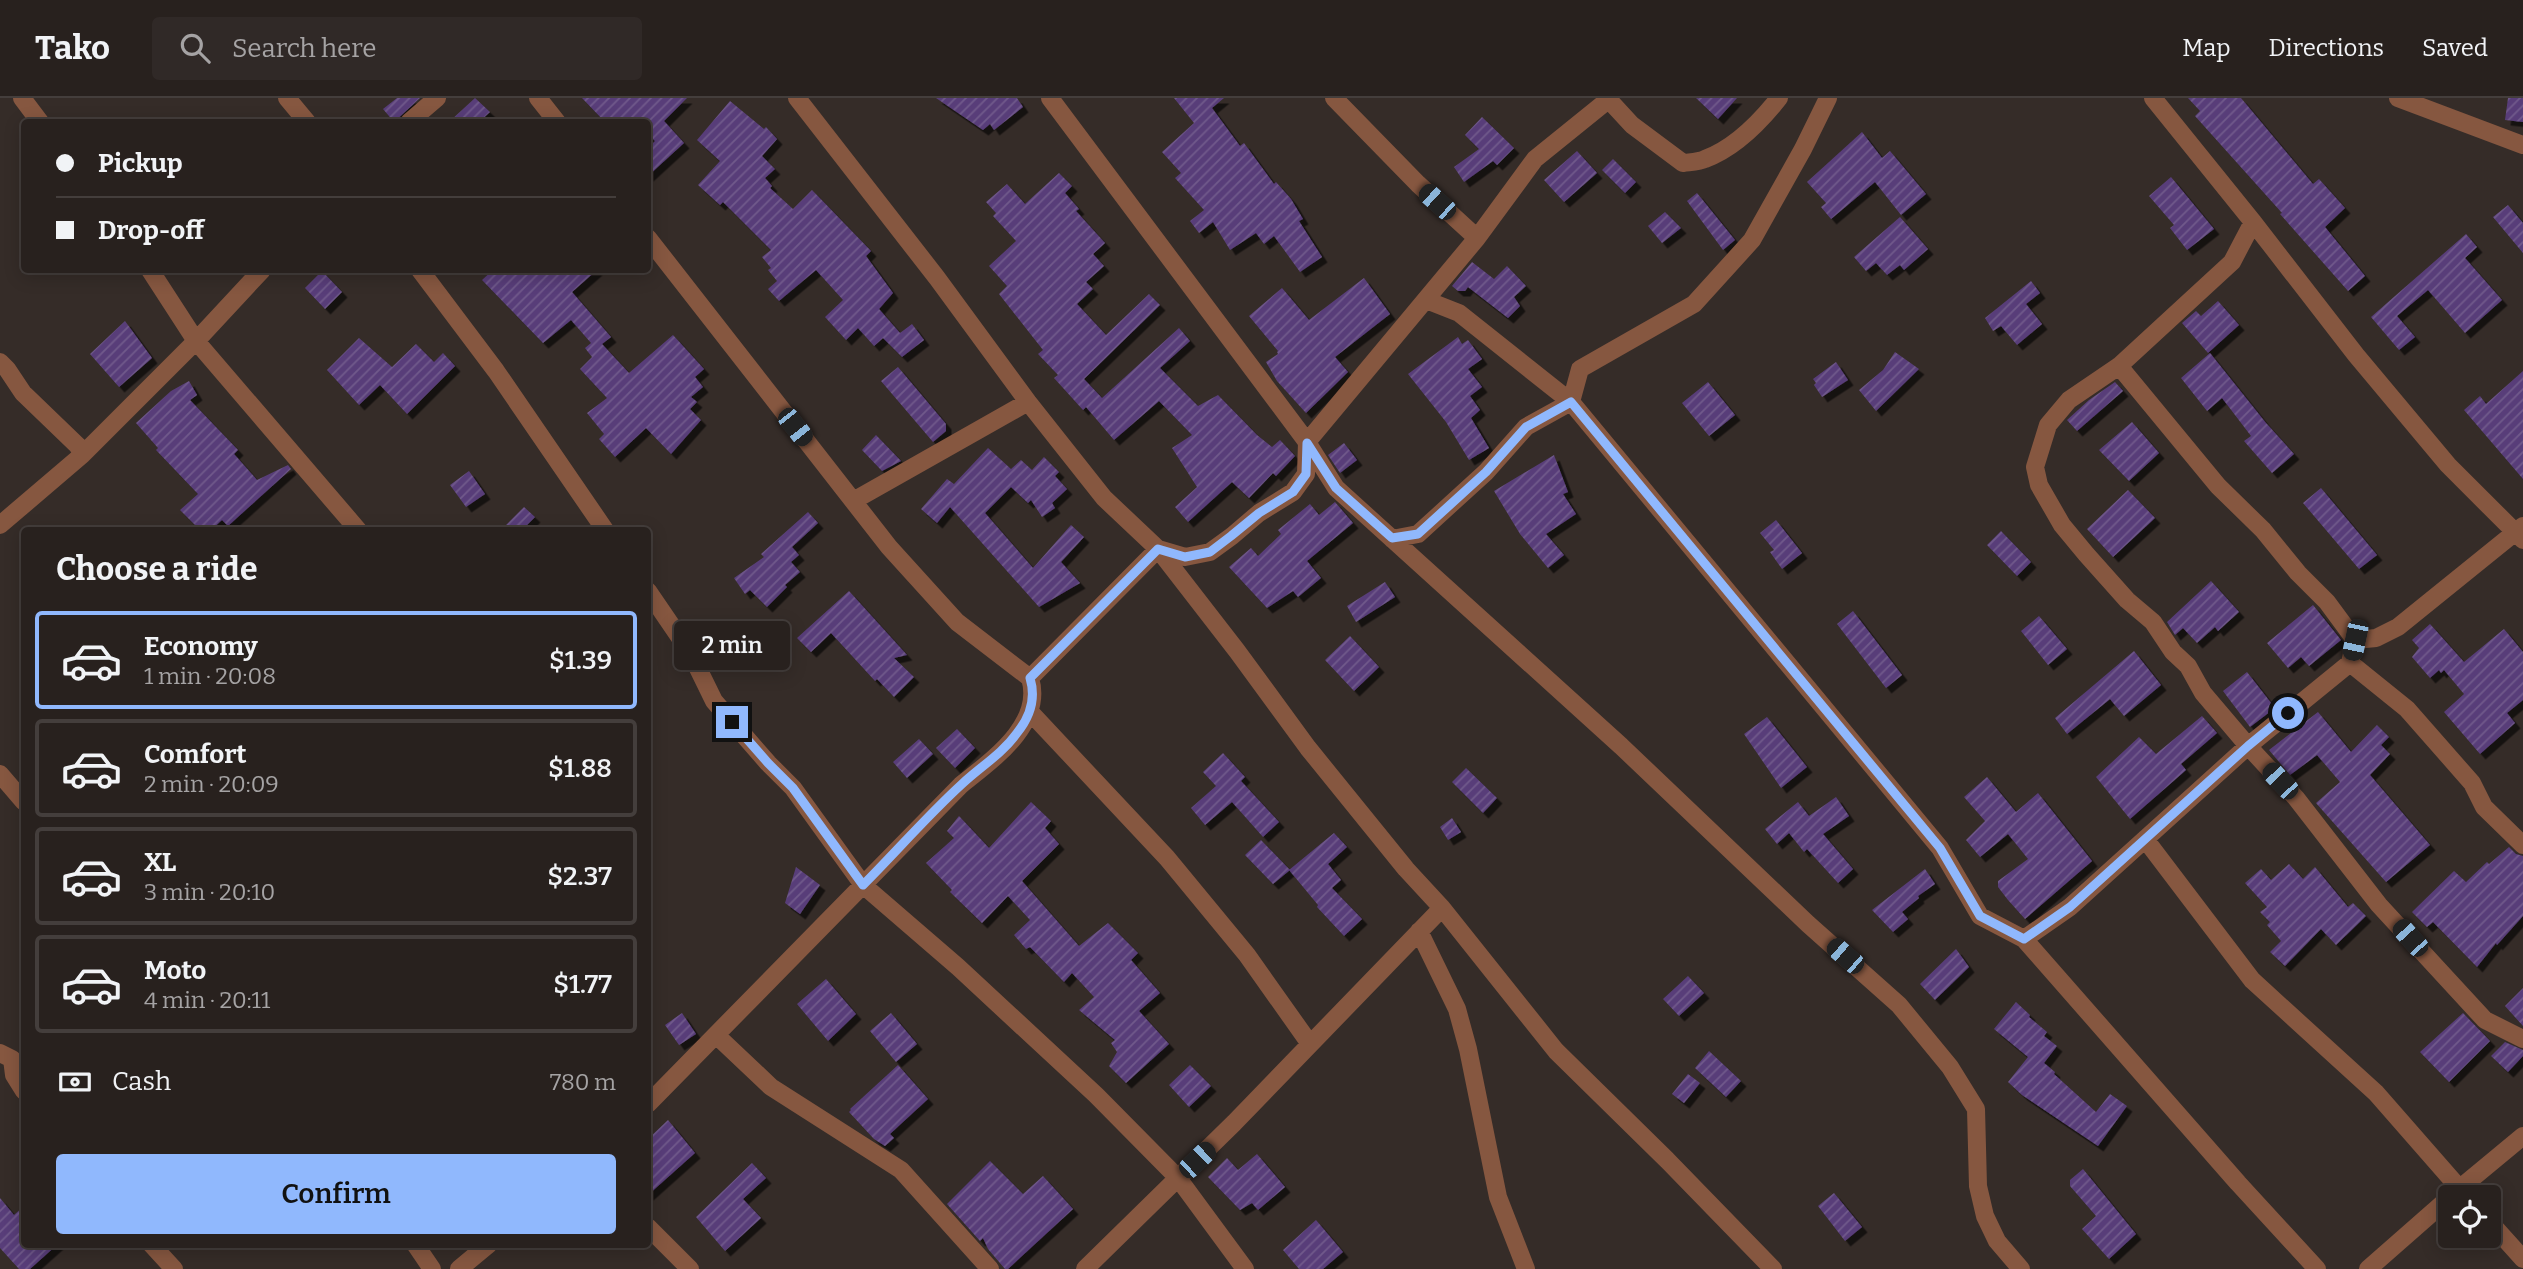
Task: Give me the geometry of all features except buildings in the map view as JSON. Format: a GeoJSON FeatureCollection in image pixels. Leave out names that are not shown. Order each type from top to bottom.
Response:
{"type":"FeatureCollection","features":[{"type":"Feature","properties":{"kind":"street"},"geometry":{"type":"LineString","coordinates":[[22,98],[38,119]]}},
{"type":"Feature","properties":{"kind":"street"},"geometry":{"type":"LineString","coordinates":[[288,98],[305,119]]}},
{"type":"Feature","properties":{"kind":"street"},"geometry":{"type":"LineString","coordinates":[[412,119],[436,98]]}},
{"type":"Feature","properties":{"kind":"street"},"geometry":{"type":"LineString","coordinates":[[538,98],[555,119]]}},
{"type":"Feature","properties":{"kind":"street"},"geometry":{"type":"LineString","coordinates":[[797,98],[1104,498],[1158,549],[1308,748],[1406,869],[1442,908],[1556,1051],[1773,1269]]}},
{"type":"Feature","properties":{"kind":"street"},"geometry":{"type":"LineString","coordinates":[[1050,98],[1307,443],[1336,488],[1621,746],[1808,924],[1899,1005],[1950,1067],[1976,1109],[1978,1186],[1985,1216],[1997,1241],[2021,1269]]}},
{"type":"Feature","properties":{"kind":"street"},"geometry":{"type":"LineString","coordinates":[[1334,98],[1409,175],[1477,237]]}},
{"type":"Feature","properties":{"kind":"street"},"geometry":{"type":"LineString","coordinates":[[1158,549],[1185,557],[1210,552],[1259,513],[1293,492],[1306,474],[1307,443],[1477,237],[1535,159],[1607,99],[1632,125],[1683,163],[1704,160],[1729,145],[1761,120],[1779,98]]}},
{"type":"Feature","properties":{"kind":"street"},"geometry":{"type":"LineString","coordinates":[[1392,538],[1418,534],[1486,472],[1526,427],[1571,402],[1580,369],[1693,304],[1752,240],[1828,98]]}},
{"type":"Feature","properties":{"kind":"street"},"geometry":{"type":"LineString","coordinates":[[2152,98],[2356,355],[2440,455],[2521,532],[2398,627],[2376,638],[2355,640]]}},
{"type":"Feature","properties":{"kind":"street"},"geometry":{"type":"LineString","coordinates":[[2398,98],[2523,145]]}},
{"type":"Feature","properties":{"kind":"street"},"geometry":{"type":"LineString","coordinates":[[2253,222],[2232,262],[2119,366],[2069,400],[2048,425],[2035,467],[2039,485],[2062,525],[2127,600],[2152,622],[2173,652],[2188,666],[2203,693],[2296,798],[2379,905],[2485,1020],[2523,1040]]}},
{"type":"Feature","properties":{"kind":"street"},"geometry":{"type":"LineString","coordinates":[[651,242],[889,547],[957,622],[1030,678],[1034,690],[1030,712],[1018,732],[997,756],[961,785],[651,1101]]}},
{"type":"Feature","properties":{"kind":"street"},"geometry":{"type":"LineString","coordinates":[[152,273],[196,341],[355,527]]}},
{"type":"Feature","properties":{"kind":"street"},"geometry":{"type":"LineString","coordinates":[[0,525],[82,454],[196,341],[259,273]]}},
{"type":"Feature","properties":{"kind":"street"},"geometry":{"type":"LineString","coordinates":[[422,273],[496,371],[604,527]]}},
{"type":"Feature","properties":{"kind":"street"},"geometry":{"type":"LineString","coordinates":[[1426,300],[1459,313],[1571,402],[1940,848],[1980,916],[2024,939],[2317,1269]]}},
{"type":"Feature","properties":{"kind":"street"},"geometry":{"type":"LineString","coordinates":[[0,362],[23,393],[78,446],[82,454]]}},
{"type":"Feature","properties":{"kind":"street"},"geometry":{"type":"LineString","coordinates":[[2024,939],[2070,907],[2248,746],[2350,663],[2355,640],[2327,602],[2298,573],[2263,530],[2218,486],[2119,366]]}},
{"type":"Feature","properties":{"kind":"street"},"geometry":{"type":"LineString","coordinates":[[853,501],[1028,402]]}},
{"type":"Feature","properties":{"kind":"street"},"geometry":{"type":"LineString","coordinates":[[1030,678],[1158,549]]}},
{"type":"Feature","properties":{"kind":"street"},"geometry":{"type":"LineString","coordinates":[[651,595],[691,654],[715,701],[793,788],[863,885],[958,967],[1096,1095],[1178,1178],[1245,1269]]}},
{"type":"Feature","properties":{"kind":"street"},"geometry":{"type":"LineString","coordinates":[[2350,663],[2407,709],[2472,783],[2484,807],[2523,845]]}},
{"type":"Feature","properties":{"kind":"street"},"geometry":{"type":"LineString","coordinates":[[1030,712],[1167,858],[1247,955],[1310,1044]]}},
{"type":"Feature","properties":{"kind":"street"},"geometry":{"type":"LineString","coordinates":[[0,775],[21,799]]}},
{"type":"Feature","properties":{"kind":"street"},"geometry":{"type":"LineString","coordinates":[[2144,839],[2252,980],[2376,1093],[2449,1185]]}},
{"type":"Feature","properties":{"kind":"street"},"geometry":{"type":"LineString","coordinates":[[1085,1269],[1178,1178],[1442,908]]}},
{"type":"Feature","properties":{"kind":"street"},"geometry":{"type":"LineString","coordinates":[[1419,931],[1457,1009],[1468,1049],[1498,1197],[1526,1269]]}},
{"type":"Feature","properties":{"kind":"street"},"geometry":{"type":"LineString","coordinates":[[716,1035],[771,1087],[901,1170],[990,1269]]}},
{"type":"Feature","properties":{"kind":"street"},"geometry":{"type":"LineString","coordinates":[[0,1053],[12,1059],[19,1069]]}},
{"type":"Feature","properties":{"kind":"street"},"geometry":{"type":"LineString","coordinates":[[2468,1185],[2523,1136]]}},
{"type":"Feature","properties":{"kind":"street"},"geometry":{"type":"LineString","coordinates":[[2368,1269],[2438,1211]]}},
{"type":"Feature","properties":{"kind":"street"},"geometry":{"type":"LineString","coordinates":[[651,1230],[690,1269]]}},
{"type":"Feature","properties":{"kind":"street"},"geometry":{"type":"LineString","coordinates":[[2501,1234],[2523,1259]]}},
{"type":"Feature","properties":{"kind":"street"},"geometry":{"type":"LineString","coordinates":[[155,1248],[174,1269]]}},
{"type":"Feature","properties":{"kind":"street"},"geometry":{"type":"LineString","coordinates":[[418,1248],[432,1269]]}},
{"type":"Feature","properties":{"kind":"street"},"geometry":{"type":"LineString","coordinates":[[459,1269],[484,1248]]}},
{"type":"Feature","properties":{"kind":"route"},"geometry":{"type":"LineString","coordinates":[[732,722],[793,788],[863,885],[961,785],[997,756],[1018,732],[1030,712],[1034,690],[1030,678],[1158,549],[1185,557],[1210,552],[1259,513],[1293,492],[1306,474],[1307,443],[1336,488],[1392,538],[1418,534],[1486,472],[1526,427],[1571,402],[1940,848],[1980,916],[2024,939],[2070,907],[2288,713]]}}]}
